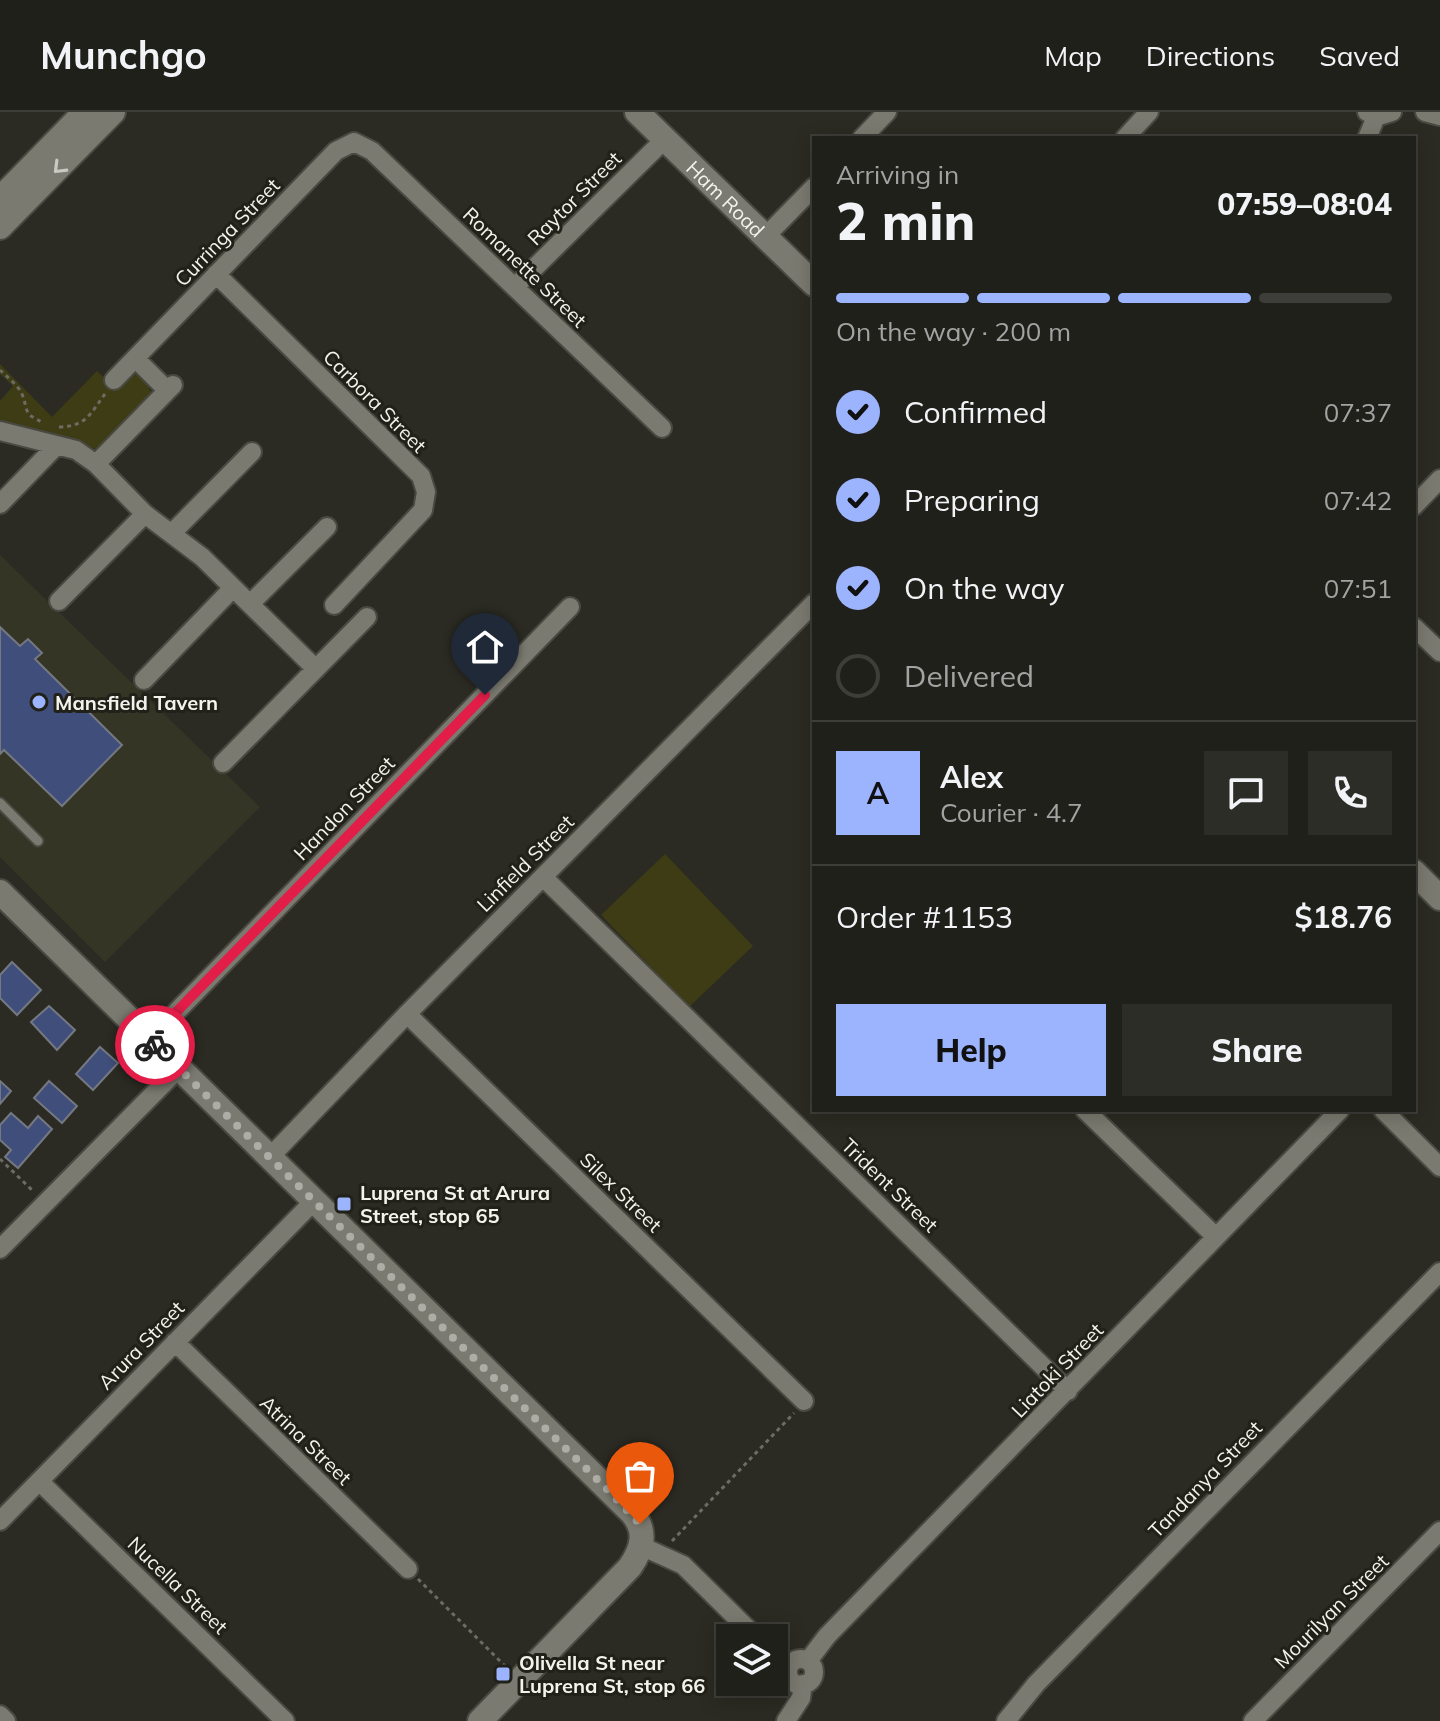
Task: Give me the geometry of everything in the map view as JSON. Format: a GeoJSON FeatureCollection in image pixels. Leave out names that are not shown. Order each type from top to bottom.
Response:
{"type":"FeatureCollection","features":[{"type":"Feature","properties":{"kind":"street"},"geometry":{"type":"LineString","coordinates":[[0,199],[85,112]]}},
{"type":"Feature","properties":{"kind":"street"},"geometry":{"type":"LineString","coordinates":[[0,227],[113,112]]}},
{"type":"Feature","properties":{"kind":"street","name":"Ham Road"},"geometry":{"type":"LineString","coordinates":[[637,112],[812,282]]}},
{"type":"Feature","properties":{"kind":"street"},"geometry":{"type":"LineString","coordinates":[[864,136],[887,112]]}},
{"type":"Feature","properties":{"kind":"street"},"geometry":{"type":"LineString","coordinates":[[1127,136],[1149,112]]}},
{"type":"Feature","properties":{"kind":"street"},"geometry":{"type":"LineString","coordinates":[[1425,112],[1440,116]]}},
{"type":"Feature","properties":{"kind":"street"},"geometry":{"type":"LineString","coordinates":[[1368,136],[1379,114]]}},
{"type":"Feature","properties":{"kind":"street","name":"Raytor Street"},"geometry":{"type":"LineString","coordinates":[[515,287],[665,139]]}},
{"type":"Feature","properties":{"kind":"street","name":"Romanette Street"},"geometry":{"type":"LineString","coordinates":[[354,142],[372,151],[662,428]]}},
{"type":"Feature","properties":{"kind":"street","name":"Curringa Street"},"geometry":{"type":"LineString","coordinates":[[114,380],[336,151],[354,142]]}},
{"type":"Feature","properties":{"kind":"street"},"geometry":{"type":"LineString","coordinates":[[765,237],[812,189]]}},
{"type":"Feature","properties":{"kind":"street","name":"Carbora Street"},"geometry":{"type":"LineString","coordinates":[[216,274],[421,476],[426,492],[423,510],[360,591],[334,605]]}},
{"type":"Feature","properties":{"kind":"street"},"geometry":{"type":"LineString","coordinates":[[96,464],[167,384],[136,359]]}},
{"type":"Feature","properties":{"kind":"street"},"geometry":{"type":"LineString","coordinates":[[0,431],[76,450],[96,464],[145,514],[202,557],[316,669]]}},
{"type":"Feature","properties":{"kind":"street"},"geometry":{"type":"LineString","coordinates":[[0,504],[57,445]]}},
{"type":"Feature","properties":{"kind":"street"},"geometry":{"type":"LineString","coordinates":[[172,533],[252,452]]}},
{"type":"Feature","properties":{"kind":"street"},"geometry":{"type":"LineString","coordinates":[[1416,504],[1440,479]]}},
{"type":"Feature","properties":{"kind":"street"},"geometry":{"type":"LineString","coordinates":[[59,601],[145,514]]}},
{"type":"Feature","properties":{"kind":"street"},"geometry":{"type":"LineString","coordinates":[[250,604],[327,527]]}},
{"type":"Feature","properties":{"kind":"street"},"geometry":{"type":"LineString","coordinates":[[144,680],[233,588]]}},
{"type":"Feature","properties":{"kind":"street","name":"Linfield Street"},"geometry":{"type":"LineString","coordinates":[[270,1157],[407,1014],[812,605]]}},
{"type":"Feature","properties":{"kind":"street","name":"Handon Street"},"geometry":{"type":"LineString","coordinates":[[149,1040],[570,607]]}},
{"type":"Feature","properties":{"kind":"street"},"geometry":{"type":"LineString","coordinates":[[223,763],[367,617]]}},
{"type":"Feature","properties":{"kind":"street"},"geometry":{"type":"LineString","coordinates":[[1416,632],[1440,652]]}},
{"type":"Feature","properties":{"kind":"street"},"geometry":{"type":"LineString","coordinates":[[1416,874],[1440,898]]}},
{"type":"Feature","properties":{"kind":"street","name":"Trident Street"},"geometry":{"type":"LineString","coordinates":[[543,877],[1068,1391]]}},
{"type":"Feature","properties":{"kind":"street"},"geometry":{"type":"LineString","coordinates":[[0,892],[640,1524],[641,1546],[630,1567],[480,1721]]}},
{"type":"Feature","properties":{"kind":"street","name":"Silex Street"},"geometry":{"type":"LineString","coordinates":[[407,1014],[804,1401]]}},
{"type":"Feature","properties":{"kind":"street"},"geometry":{"type":"LineString","coordinates":[[0,1249],[179,1068]]}},
{"type":"Feature","properties":{"kind":"street"},"geometry":{"type":"LineString","coordinates":[[1087,1112],[1215,1236]]}},
{"type":"Feature","properties":{"kind":"street","name":"Liatoki Street"},"geometry":{"type":"LineString","coordinates":[[799,1663],[1338,1112]]}},
{"type":"Feature","properties":{"kind":"street"},"geometry":{"type":"LineString","coordinates":[[1385,1112],[1440,1167]]}},
{"type":"Feature","properties":{"kind":"street","name":"Arura Street"},"geometry":{"type":"LineString","coordinates":[[0,1521],[314,1201]]}},
{"type":"Feature","properties":{"kind":"street","name":"Tandanya Street"},"geometry":{"type":"LineString","coordinates":[[1006,1721],[1036,1684],[1440,1272]]}},
{"type":"Feature","properties":{"kind":"street","name":"Atrina Street"},"geometry":{"type":"LineString","coordinates":[[175,1342],[408,1569]]}},
{"type":"Feature","properties":{"kind":"street","name":"Nucella Street"},"geometry":{"type":"LineString","coordinates":[[39,1481],[285,1721]]}},
{"type":"Feature","properties":{"kind":"street","name":"Mourilyan Street"},"geometry":{"type":"LineString","coordinates":[[1253,1721],[1440,1531]]}},
{"type":"Feature","properties":{"kind":"street"},"geometry":{"type":"LineString","coordinates":[[641,1546],[683,1565],[743,1624]]}},
{"type":"Feature","properties":{"kind":"street"},"geometry":{"type":"LineString","coordinates":[[786,1721],[801,1698],[803,1684],[813,1677],[813,1668],[788,1659]]}},
{"type":"Feature","properties":{"kind":"street"},"geometry":{"type":"LineString","coordinates":[[0,1715],[6,1721]]}},
{"type":"Feature","properties":{"kind":"lane"},"geometry":{"type":"LineString","coordinates":[[0,803],[38,841]]}},
{"type":"Feature","properties":{"kind":"path"},"geometry":{"type":"LineString","coordinates":[[0,370],[22,393],[23,406],[33,418],[52,427],[67,427],[90,417],[113,386],[114,380]]}},
{"type":"Feature","properties":{"kind":"path"},"geometry":{"type":"LineString","coordinates":[[0,1159],[45,1203]]}},
{"type":"Feature","properties":{"kind":"path"},"geometry":{"type":"LineString","coordinates":[[670,1544],[804,1401]]}},
{"type":"Feature","properties":{"kind":"path"},"geometry":{"type":"LineString","coordinates":[[408,1569],[520,1681]]}},
{"type":"Feature","properties":{"kind":"shaded area"},"geometry":{"type":"Polygon","coordinates":[[[0,364],[52,417],[97,371],[116,389],[129,375],[135,374],[146,382],[152,394],[97,450],[82,442],[0,421],[0,401],[13,386],[0,374],[0,364]]]}},
{"type":"Feature","properties":{"kind":"shaded area"},"geometry":{"type":"Polygon","coordinates":[[[0,555],[260,807],[105,962],[0,857],[0,555]]]}},
{"type":"Feature","properties":{"kind":"shaded area"},"geometry":{"type":"Polygon","coordinates":[[[665,854],[753,946],[689,1007],[601,915],[665,854]]]}},
{"type":"Feature","properties":{"kind":"building","name":"Mansfield Tavern"},"geometry":{"type":"Polygon","coordinates":[[[0,627],[20,646],[28,639],[42,653],[35,659],[122,745],[62,806],[4,750],[0,754],[0,627]]]}},
{"type":"Feature","properties":{"kind":"building"},"geometry":{"type":"Polygon","coordinates":[[[12,962],[41,990],[17,1015],[0,998],[0,975],[12,962]]]}},
{"type":"Feature","properties":{"kind":"building"},"geometry":{"type":"Polygon","coordinates":[[[49,1006],[75,1030],[57,1050],[31,1022],[49,1006]]]}},
{"type":"Feature","properties":{"kind":"building"},"geometry":{"type":"Polygon","coordinates":[[[100,1047],[118,1063],[93,1090],[76,1074],[100,1047]]]}},
{"type":"Feature","properties":{"kind":"building"},"geometry":{"type":"Polygon","coordinates":[[[0,1081],[11,1091],[0,1104],[0,1081]]]}},
{"type":"Feature","properties":{"kind":"building"},"geometry":{"type":"Polygon","coordinates":[[[49,1081],[77,1106],[62,1123],[34,1098],[49,1081]]]}},
{"type":"Feature","properties":{"kind":"building"},"geometry":{"type":"Polygon","coordinates":[[[11,1113],[28,1128],[38,1116],[52,1129],[18,1168],[5,1157],[11,1150],[0,1140],[0,1125],[11,1113]]]}},
{"type":"Feature","properties":{"kind":"way so far"},"geometry":{"type":"LineString","coordinates":[[155,1045],[640,1524]]}},
{"type":"Feature","properties":{"kind":"place","name":"Mansfield Tavern"},"geometry":{"type":"Point","coordinates":[39,702]}},
{"type":"Feature","properties":{"kind":"place","name":"Luprena St at Arura Street, stop 65"},"geometry":{"type":"Point","coordinates":[344,1204]}},
{"type":"Feature","properties":{"kind":"place","name":"Olivella St near Luprena St, stop 66"},"geometry":{"type":"Point","coordinates":[503,1674]}},
{"type":"Feature","properties":{"kind":"route"},"geometry":{"type":"LineString","coordinates":[[155,1045],[149,1040],[485,695]]}}]}
